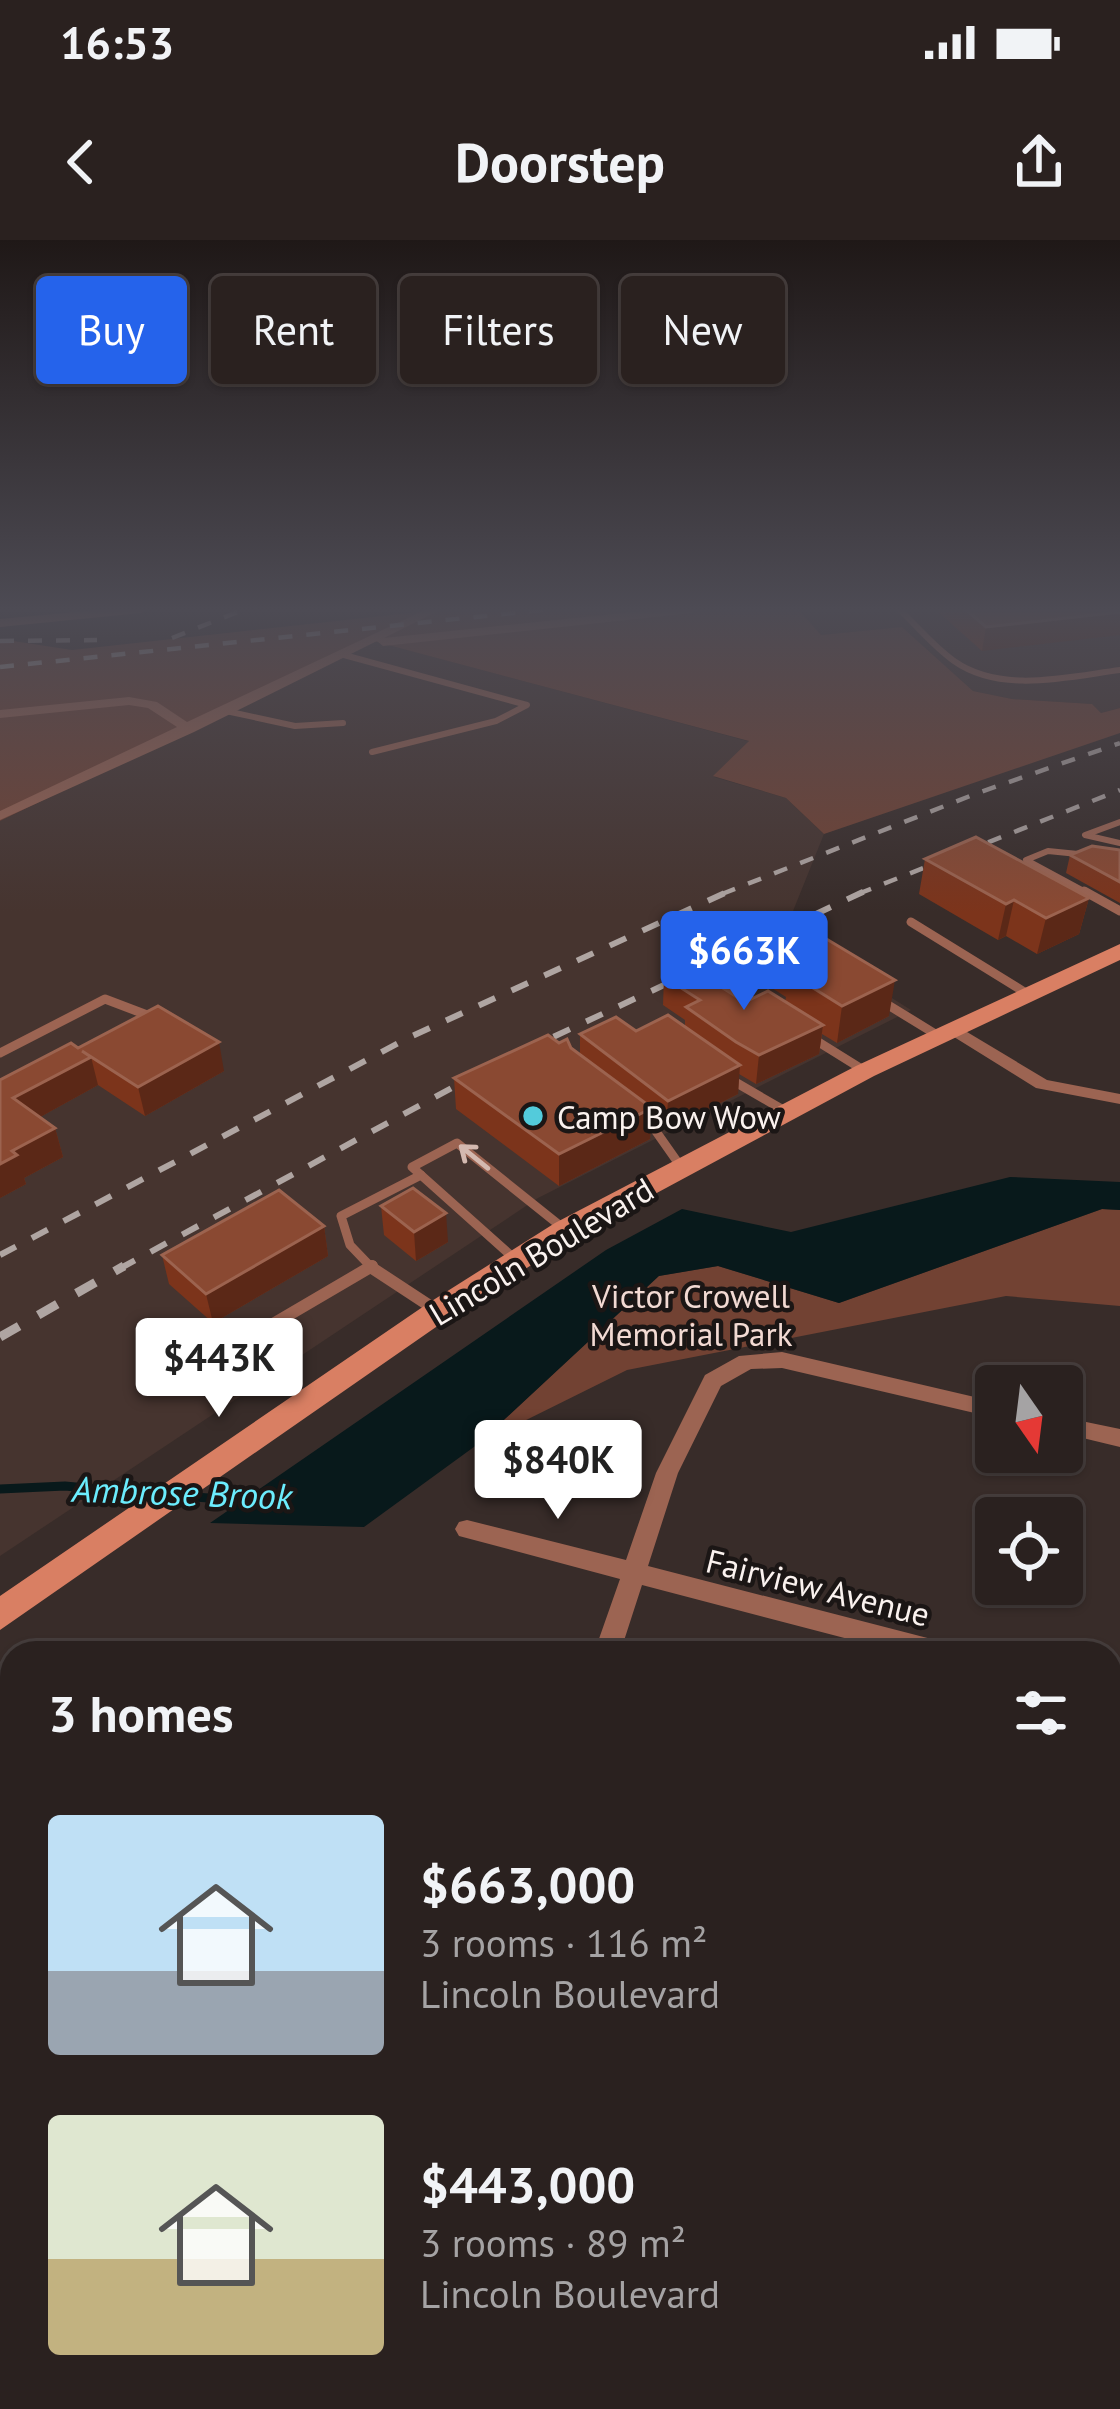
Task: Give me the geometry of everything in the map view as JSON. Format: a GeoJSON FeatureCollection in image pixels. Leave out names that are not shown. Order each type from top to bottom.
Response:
{"type":"FeatureCollection","features":[{"type":"Feature","properties":{"kind":"main road","name":"Lincoln Boulevard"},"geometry":{"type":"LineString","coordinates":[[0,1615],[438,1311],[565,1230],[865,1071],[1120,952]]}},
{"type":"Feature","properties":{"kind":"street"},"geometry":{"type":"LineString","coordinates":[[0,714],[38,710]]}},
{"type":"Feature","properties":{"kind":"street"},"geometry":{"type":"LineString","coordinates":[[160,710],[189,729]]}},
{"type":"Feature","properties":{"kind":"street"},"geometry":{"type":"LineString","coordinates":[[0,816],[226,711]]}},
{"type":"Feature","properties":{"kind":"street"},"geometry":{"type":"LineString","coordinates":[[944,1032],[1042,1084],[1120,1099]]}},
{"type":"Feature","properties":{"kind":"street"},"geometry":{"type":"LineString","coordinates":[[611,1641],[667,1472],[719,1376],[747,1361],[782,1360],[975,1405]]}},
{"type":"Feature","properties":{"kind":"street"},"geometry":{"type":"LineString","coordinates":[[1083,1430],[1120,1438]]}},
{"type":"Feature","properties":{"kind":"street","name":"Fairview Avenue"},"geometry":{"type":"LineString","coordinates":[[467,1529],[896,1641]]}},
{"type":"Feature","properties":{"kind":"lane"},"geometry":{"type":"LineString","coordinates":[[372,752],[496,721],[517,710]]}},
{"type":"Feature","properties":{"kind":"lane"},"geometry":{"type":"LineString","coordinates":[[226,711],[296,726],[343,723]]}},
{"type":"Feature","properties":{"kind":"lane"},"geometry":{"type":"LineString","coordinates":[[1120,822],[1085,835],[1120,843]]}},
{"type":"Feature","properties":{"kind":"lane"},"geometry":{"type":"LineString","coordinates":[[1095,856],[1048,851],[1026,860],[1120,911]]}},
{"type":"Feature","properties":{"kind":"lane"},"geometry":{"type":"LineString","coordinates":[[911,922],[1026,993]]}},
{"type":"Feature","properties":{"kind":"lane"},"geometry":{"type":"LineString","coordinates":[[769,1011],[730,987],[740,981],[744,970],[778,955]]}},
{"type":"Feature","properties":{"kind":"lane"},"geometry":{"type":"LineString","coordinates":[[873,996],[944,1032]]}},
{"type":"Feature","properties":{"kind":"lane"},"geometry":{"type":"LineString","coordinates":[[0,1053],[105,999],[164,1022]]}},
{"type":"Feature","properties":{"kind":"lane"},"geometry":{"type":"LineString","coordinates":[[807,1035],[865,1071]]}},
{"type":"Feature","properties":{"kind":"lane"},"geometry":{"type":"LineString","coordinates":[[711,1066],[785,1112]]}},
{"type":"Feature","properties":{"kind":"lane"},"geometry":{"type":"LineString","coordinates":[[621,1106],[655,1130],[680,1167]]}},
{"type":"Feature","properties":{"kind":"lane"},"geometry":{"type":"LineString","coordinates":[[516,1260],[412,1167],[457,1143],[565,1230]]}},
{"type":"Feature","properties":{"kind":"lane"},"geometry":{"type":"LineString","coordinates":[[421,1175],[341,1216],[340,1232],[350,1249],[438,1311]]}},
{"type":"Feature","properties":{"kind":"lane"},"geometry":{"type":"LineString","coordinates":[[223,1354],[373,1265]]}},
{"type":"Feature","properties":{"kind":"shaded area"},"geometry":{"type":"Polygon","coordinates":[[[230,710],[632,710],[751,742],[714,777],[786,798],[824,834],[785,931],[911,1010],[538,1198],[0,1556],[0,821],[230,710]]]}},
{"type":"Feature","properties":{"kind":"shaded area"},"geometry":{"type":"Polygon","coordinates":[[[1010,1177],[1120,1182],[1120,1210],[1102,1209],[839,1303],[718,1266],[659,1276],[478,1444],[364,1527],[210,1523],[606,1250],[682,1209],[791,1232],[1010,1177]]]}},
{"type":"Feature","properties":{"kind":"green space"},"geometry":{"type":"Polygon","coordinates":[[[0,710],[230,710],[0,821],[0,710]]]}},
{"type":"Feature","properties":{"kind":"green space"},"geometry":{"type":"Polygon","coordinates":[[[633,710],[1120,710],[1120,733],[824,834],[786,798],[713,776],[749,741],[633,710]]]}},
{"type":"Feature","properties":{"kind":"green space","name":"Victor Crowell Memorial Park"},"geometry":{"type":"Polygon","coordinates":[[[1102,1209],[1120,1210],[1120,1306],[1006,1296],[627,1370],[478,1444],[658,1276],[718,1266],[839,1303],[1102,1209]]]}},
{"type":"Feature","properties":{"kind":"building"},"geometry":{"type":"Polygon","coordinates":[[[976,837],[1089,898],[1046,918],[1014,900],[1006,904],[925,859],[976,837]]]}},
{"type":"Feature","properties":{"kind":"building"},"geometry":{"type":"Polygon","coordinates":[[[1092,846],[1120,850],[1120,882],[1070,855],[1092,846]]]}},
{"type":"Feature","properties":{"kind":"building"},"geometry":{"type":"Polygon","coordinates":[[[798,922],[895,980],[842,1006],[789,973],[801,967],[757,939],[798,922]]]}},
{"type":"Feature","properties":{"kind":"building"},"geometry":{"type":"Polygon","coordinates":[[[688,966],[745,1002],[768,991],[823,1025],[759,1055],[686,1007],[700,1000],[664,977],[688,966]]]}},
{"type":"Feature","properties":{"kind":"building"},"geometry":{"type":"Polygon","coordinates":[[[158,1006],[219,1042],[138,1087],[82,1051],[91,1057],[13,1098],[55,1128],[12,1151],[17,1155],[0,1164],[0,1080],[71,1043],[78,1048],[158,1006]]]}},
{"type":"Feature","properties":{"kind":"building"},"geometry":{"type":"Polygon","coordinates":[[[668,1015],[740,1065],[668,1101],[580,1034],[616,1017],[636,1031],[668,1015]]]}},
{"type":"Feature","properties":{"kind":"building"},"geometry":{"type":"Polygon","coordinates":[[[548,1035],[559,1043],[567,1039],[571,1048],[652,1108],[559,1154],[454,1078],[548,1035]]]}},
{"type":"Feature","properties":{"kind":"building"},"geometry":{"type":"Polygon","coordinates":[[[413,1188],[446,1213],[414,1232],[381,1206],[413,1188]]]}},
{"type":"Feature","properties":{"kind":"building"},"geometry":{"type":"Polygon","coordinates":[[[279,1190],[324,1226],[206,1294],[162,1255],[279,1190]]]}},
{"type":"Feature","properties":{"kind":"waterway","name":"Ambrose Brook"},"geometry":{"type":"LineString","coordinates":[[0,1489],[65,1486],[160,1495]]}},
{"type":"Feature","properties":{"kind":"waterway","name":"Ambrose Brook"},"geometry":{"type":"LineString","coordinates":[[181,1496],[250,1501]]}},
{"type":"Feature","properties":{"kind":"railway"},"geometry":{"type":"LineString","coordinates":[[725,893],[975,794],[1120,743]]}},
{"type":"Feature","properties":{"kind":"railway"},"geometry":{"type":"LineString","coordinates":[[862,892],[1120,790]]}},
{"type":"Feature","properties":{"kind":"railway"},"geometry":{"type":"LineString","coordinates":[[725,893],[729,891]]}},
{"type":"Feature","properties":{"kind":"railway"},"geometry":{"type":"LineString","coordinates":[[521,1052],[862,892]]}},
{"type":"Feature","properties":{"kind":"railway"},"geometry":{"type":"LineString","coordinates":[[858,894],[862,892]]}},
{"type":"Feature","properties":{"kind":"railway"},"geometry":{"type":"LineString","coordinates":[[0,1255],[408,1038],[725,893]]}},
{"type":"Feature","properties":{"kind":"railway"},"geometry":{"type":"LineString","coordinates":[[119,1269],[483,1071]]}},
{"type":"Feature","properties":{"kind":"railway"},"geometry":{"type":"LineString","coordinates":[[0,1337],[124,1266]]}},
{"type":"Feature","properties":{"kind":"place","name":"Camp Bow Wow"},"geometry":{"type":"Point","coordinates":[533,1116]}}]}
